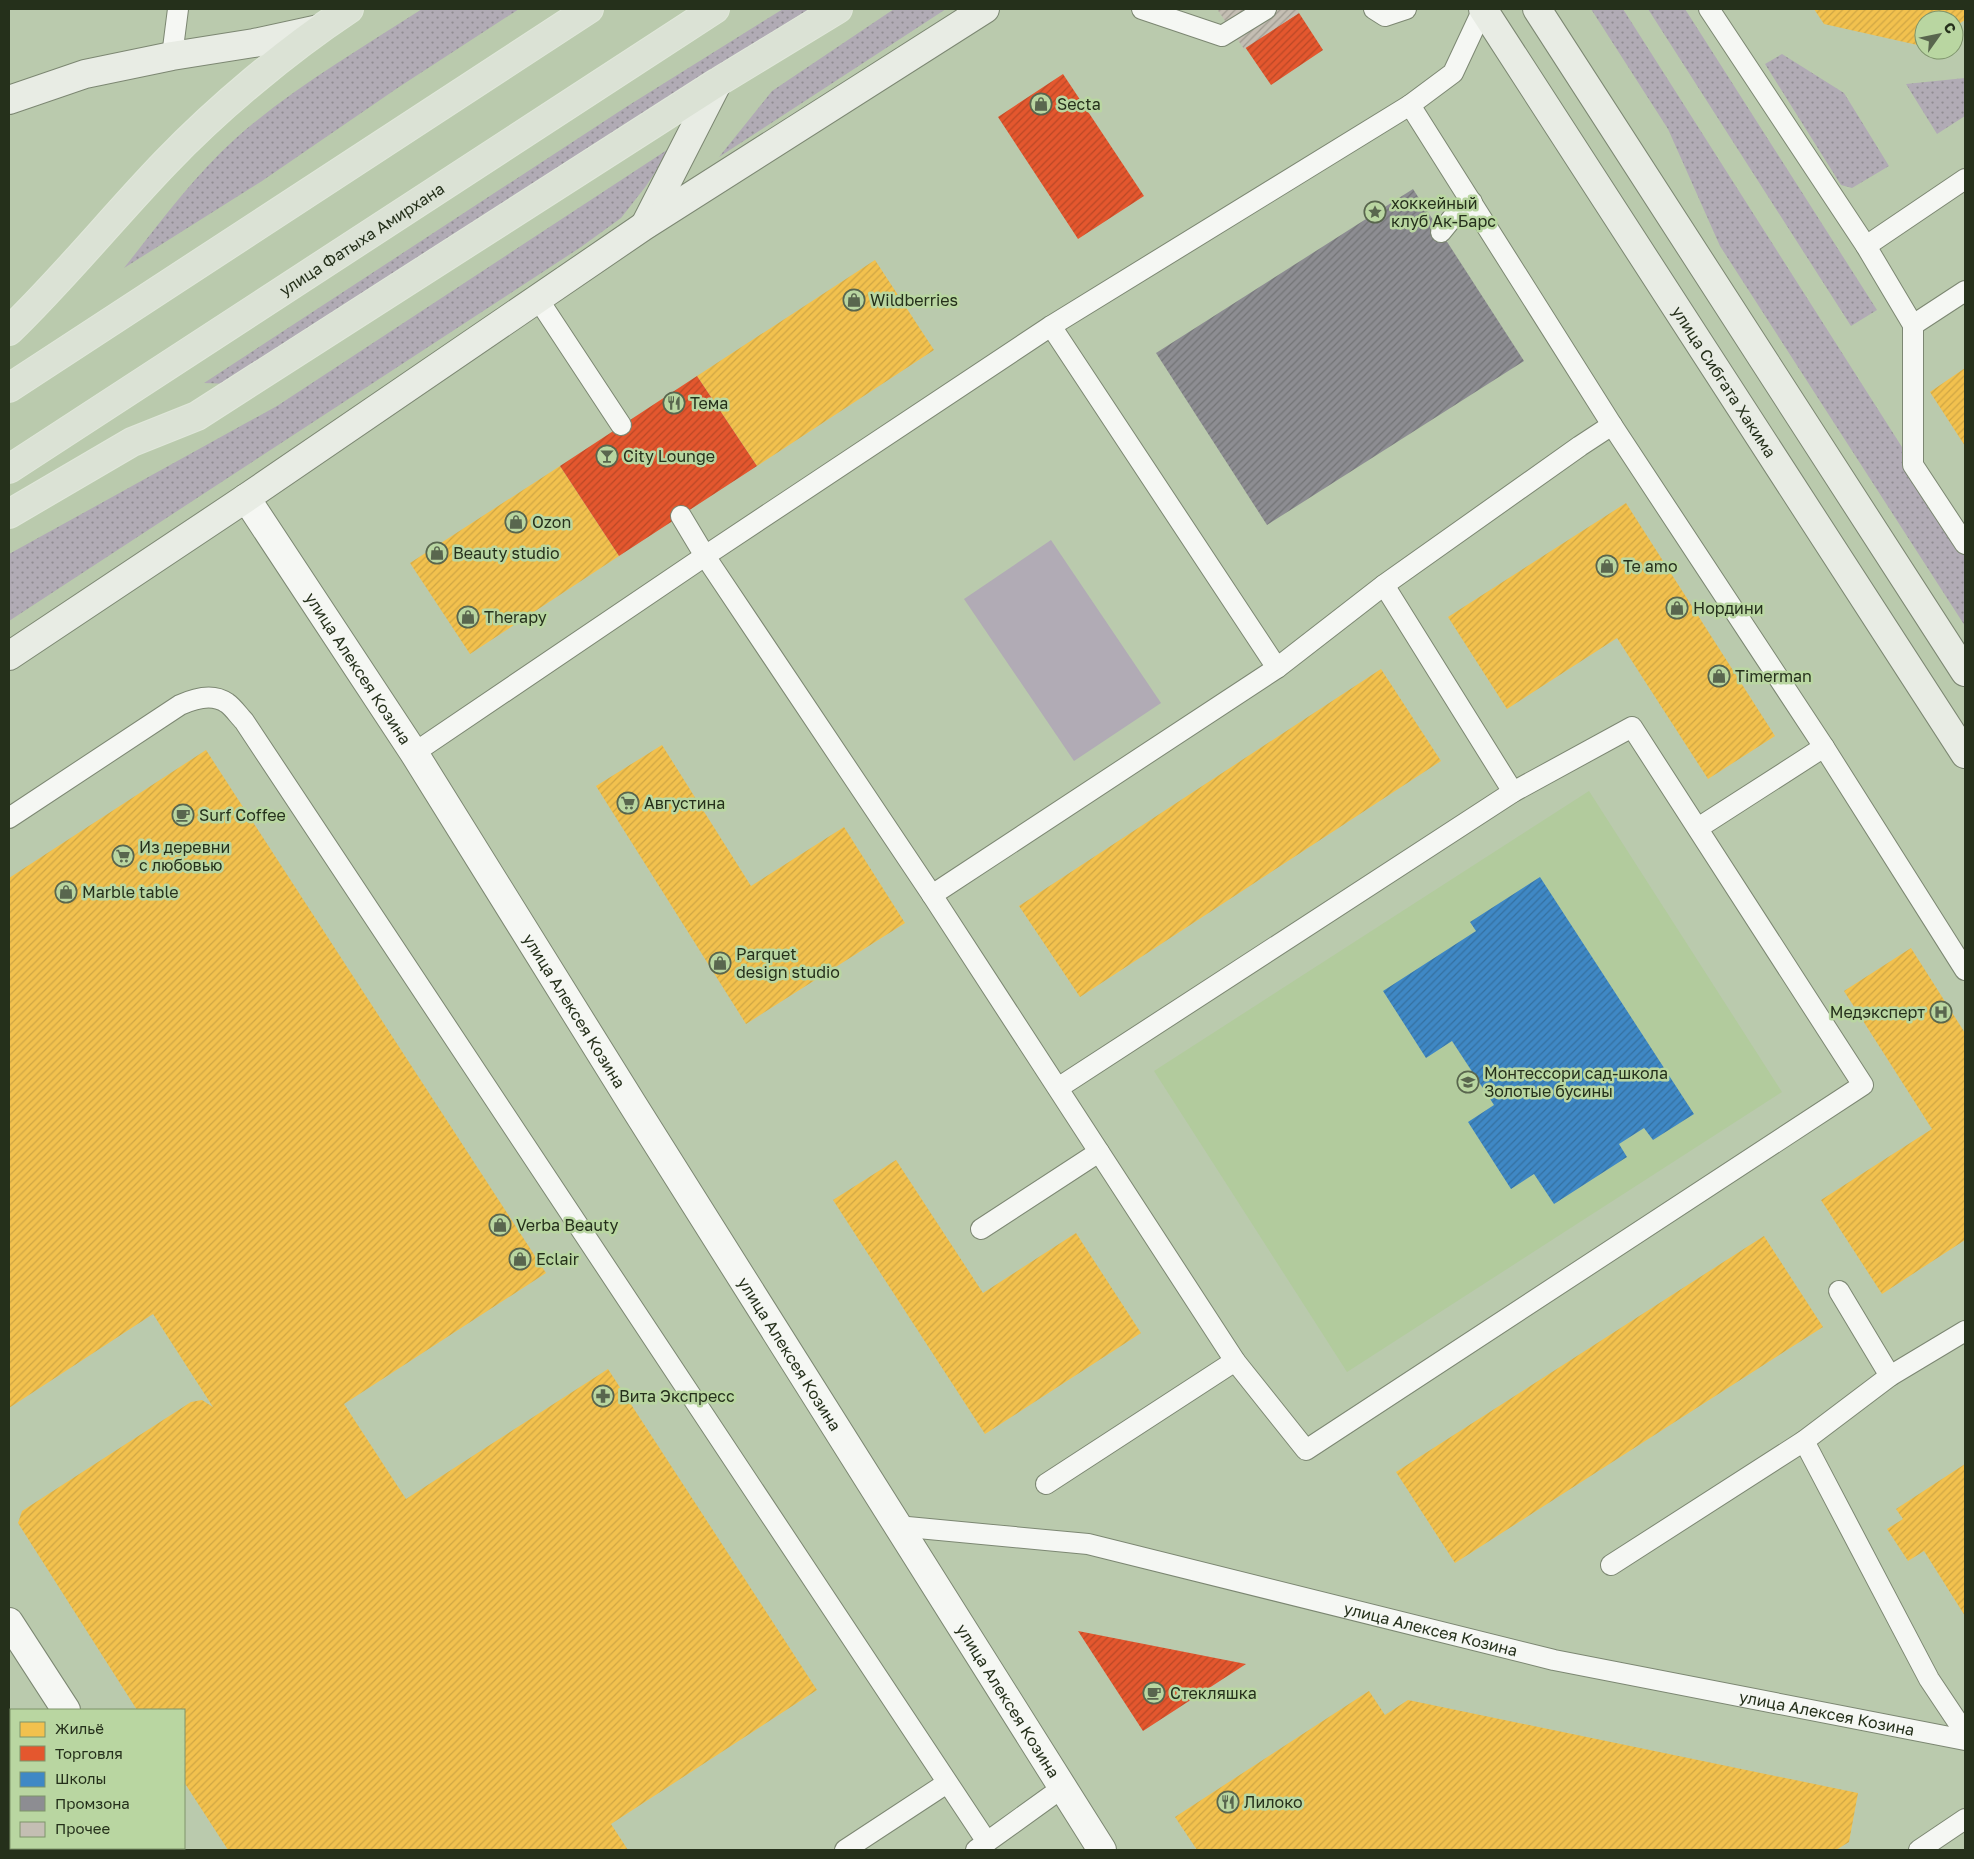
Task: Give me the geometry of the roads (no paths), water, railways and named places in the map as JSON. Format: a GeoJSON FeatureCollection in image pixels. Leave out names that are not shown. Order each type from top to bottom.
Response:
{"type":"FeatureCollection","features":[{"type":"Feature","properties":{"kind":"main road"},"geometry":{"type":"LineString","coordinates":[[9,331],[37,304],[167,161],[226,106],[319,29],[350,9]]}},
{"type":"Feature","properties":{"kind":"main road"},"geometry":{"type":"LineString","coordinates":[[9,388],[589,9]]}},
{"type":"Feature","properties":{"kind":"main road","name":"улица Фатыха Амирхана"},"geometry":{"type":"LineString","coordinates":[[9,469],[715,9]]}},
{"type":"Feature","properties":{"kind":"main road"},"geometry":{"type":"LineString","coordinates":[[9,514],[132,442],[197,416],[718,82],[838,9]]}},
{"type":"Feature","properties":{"kind":"main road"},"geometry":{"type":"LineString","coordinates":[[9,656],[246,498],[644,226],[985,9]]}},
{"type":"Feature","properties":{"kind":"main road","name":"улица Сибгата Хакима"},"geometry":{"type":"LineString","coordinates":[[1483,9],[1965,754]]}},
{"type":"Feature","properties":{"kind":"main road"},"geometry":{"type":"LineString","coordinates":[[1537,9],[1965,672]]}},
{"type":"Feature","properties":{"kind":"main road"},"geometry":{"type":"LineString","coordinates":[[9,100],[85,74],[319,29]]}},
{"type":"Feature","properties":{"kind":"main road"},"geometry":{"type":"LineString","coordinates":[[644,226],[718,82]]}},
{"type":"Feature","properties":{"kind":"street","name":"улица Алексея Козина"},"geometry":{"type":"LineString","coordinates":[[246,498],[414,753],[897,1526],[1102,1850]]}},
{"type":"Feature","properties":{"kind":"street"},"geometry":{"type":"LineString","coordinates":[[9,1622],[65,1709]]}},
{"type":"Feature","properties":{"kind":"lane"},"geometry":{"type":"LineString","coordinates":[[172,56],[178,9]]}},
{"type":"Feature","properties":{"kind":"lane"},"geometry":{"type":"LineString","coordinates":[[1142,9],[1222,36],[1266,9]]}},
{"type":"Feature","properties":{"kind":"lane"},"geometry":{"type":"LineString","coordinates":[[1374,9],[1385,16],[1406,9]]}},
{"type":"Feature","properties":{"kind":"lane"},"geometry":{"type":"LineString","coordinates":[[414,753],[705,556],[1051,326],[1410,105],[1453,73],[1483,9]]}},
{"type":"Feature","properties":{"kind":"lane"},"geometry":{"type":"LineString","coordinates":[[1709,9],[1866,246],[1913,325],[1913,465],[1965,544]]}},
{"type":"Feature","properties":{"kind":"lane"},"geometry":{"type":"LineString","coordinates":[[1410,105],[1612,426],[1824,747],[1965,970]]}},
{"type":"Feature","properties":{"kind":"lane"},"geometry":{"type":"LineString","coordinates":[[1866,246],[1965,179]]}},
{"type":"Feature","properties":{"kind":"lane"},"geometry":{"type":"LineString","coordinates":[[1441,232],[1458,211],[1472,202]]}},
{"type":"Feature","properties":{"kind":"lane"},"geometry":{"type":"LineString","coordinates":[[1913,325],[1965,291]]}},
{"type":"Feature","properties":{"kind":"lane"},"geometry":{"type":"LineString","coordinates":[[538,298],[622,425]]}},
{"type":"Feature","properties":{"kind":"lane"},"geometry":{"type":"LineString","coordinates":[[1051,326],[1277,668]]}},
{"type":"Feature","properties":{"kind":"lane"},"geometry":{"type":"LineString","coordinates":[[932,895],[1277,668],[1384,585],[1580,446],[1612,426]]}},
{"type":"Feature","properties":{"kind":"lane"},"geometry":{"type":"LineString","coordinates":[[681,516],[705,556],[932,895],[1235,1361],[1306,1450],[1863,1085],[1632,727],[1513,792],[1058,1088]]}},
{"type":"Feature","properties":{"kind":"lane"},"geometry":{"type":"LineString","coordinates":[[1384,585],[1513,792]]}},
{"type":"Feature","properties":{"kind":"lane"},"geometry":{"type":"LineString","coordinates":[[9,818],[180,705],[195,698],[211,697],[227,703],[244,721],[947,1783],[982,1846],[1062,1788]]}},
{"type":"Feature","properties":{"kind":"lane"},"geometry":{"type":"LineString","coordinates":[[1698,828],[1824,747]]}},
{"type":"Feature","properties":{"kind":"lane"},"geometry":{"type":"LineString","coordinates":[[981,1229],[1100,1152]]}},
{"type":"Feature","properties":{"kind":"lane"},"geometry":{"type":"LineString","coordinates":[[1839,1291],[1890,1376]]}},
{"type":"Feature","properties":{"kind":"lane"},"geometry":{"type":"LineString","coordinates":[[1611,1565],[1804,1441],[1890,1376],[1965,1331]]}},
{"type":"Feature","properties":{"kind":"lane"},"geometry":{"type":"LineString","coordinates":[[1046,1484],[1235,1361]]}},
{"type":"Feature","properties":{"kind":"lane"},"geometry":{"type":"LineString","coordinates":[[1804,1441],[1929,1679],[1965,1733]]}},
{"type":"Feature","properties":{"kind":"lane","name":"улица Алексея Козина"},"geometry":{"type":"LineString","coordinates":[[897,1526],[1088,1544],[1554,1660],[1965,1740]]}},
{"type":"Feature","properties":{"kind":"lane"},"geometry":{"type":"LineString","coordinates":[[845,1850],[947,1783]]}},
{"type":"Feature","properties":{"kind":"lane"},"geometry":{"type":"LineString","coordinates":[[1919,1850],[1965,1819]]}},
{"type":"Feature","properties":{"kind":"place","name":"Secta"},"geometry":{"type":"Point","coordinates":[1041,104]}},
{"type":"Feature","properties":{"kind":"place","name":"хоккейный клуб Ак-Барс"},"geometry":{"type":"Point","coordinates":[1375,212]}},
{"type":"Feature","properties":{"kind":"place","name":"Wildberries"},"geometry":{"type":"Point","coordinates":[854,300]}},
{"type":"Feature","properties":{"kind":"place","name":"Тема"},"geometry":{"type":"Point","coordinates":[674,403]}},
{"type":"Feature","properties":{"kind":"place","name":"City Lounge"},"geometry":{"type":"Point","coordinates":[607,456]}},
{"type":"Feature","properties":{"kind":"place","name":"Ozon"},"geometry":{"type":"Point","coordinates":[516,522]}},
{"type":"Feature","properties":{"kind":"place","name":"Beauty studio"},"geometry":{"type":"Point","coordinates":[437,553]}},
{"type":"Feature","properties":{"kind":"place","name":"Te amo"},"geometry":{"type":"Point","coordinates":[1607,566]}},
{"type":"Feature","properties":{"kind":"place","name":"Нордини"},"geometry":{"type":"Point","coordinates":[1677,608]}},
{"type":"Feature","properties":{"kind":"place","name":"Therapy"},"geometry":{"type":"Point","coordinates":[468,617]}},
{"type":"Feature","properties":{"kind":"place","name":"Timerman"},"geometry":{"type":"Point","coordinates":[1719,676]}},
{"type":"Feature","properties":{"kind":"place","name":"Августина"},"geometry":{"type":"Point","coordinates":[628,803]}},
{"type":"Feature","properties":{"kind":"place","name":"Surf Coffee"},"geometry":{"type":"Point","coordinates":[183,815]}},
{"type":"Feature","properties":{"kind":"place","name":"Из деревни с любовью"},"geometry":{"type":"Point","coordinates":[123,856]}},
{"type":"Feature","properties":{"kind":"place","name":"Marble table"},"geometry":{"type":"Point","coordinates":[66,892]}},
{"type":"Feature","properties":{"kind":"place","name":"Parquet design studio"},"geometry":{"type":"Point","coordinates":[720,963]}},
{"type":"Feature","properties":{"kind":"place","name":"Медэксперт"},"geometry":{"type":"Point","coordinates":[1941,1012]}},
{"type":"Feature","properties":{"kind":"place","name":"Монтессори сад-школа Золотые бусины"},"geometry":{"type":"Point","coordinates":[1468,1082]}},
{"type":"Feature","properties":{"kind":"place","name":"Verba Beauty"},"geometry":{"type":"Point","coordinates":[500,1225]}},
{"type":"Feature","properties":{"kind":"place","name":"Eclair"},"geometry":{"type":"Point","coordinates":[520,1259]}},
{"type":"Feature","properties":{"kind":"place","name":"Вита Экспресс"},"geometry":{"type":"Point","coordinates":[603,1396]}},
{"type":"Feature","properties":{"kind":"place","name":"Стекляшка"},"geometry":{"type":"Point","coordinates":[1154,1693]}},
{"type":"Feature","properties":{"kind":"place","name":"Лилоко"},"geometry":{"type":"Point","coordinates":[1228,1802]}}]}
